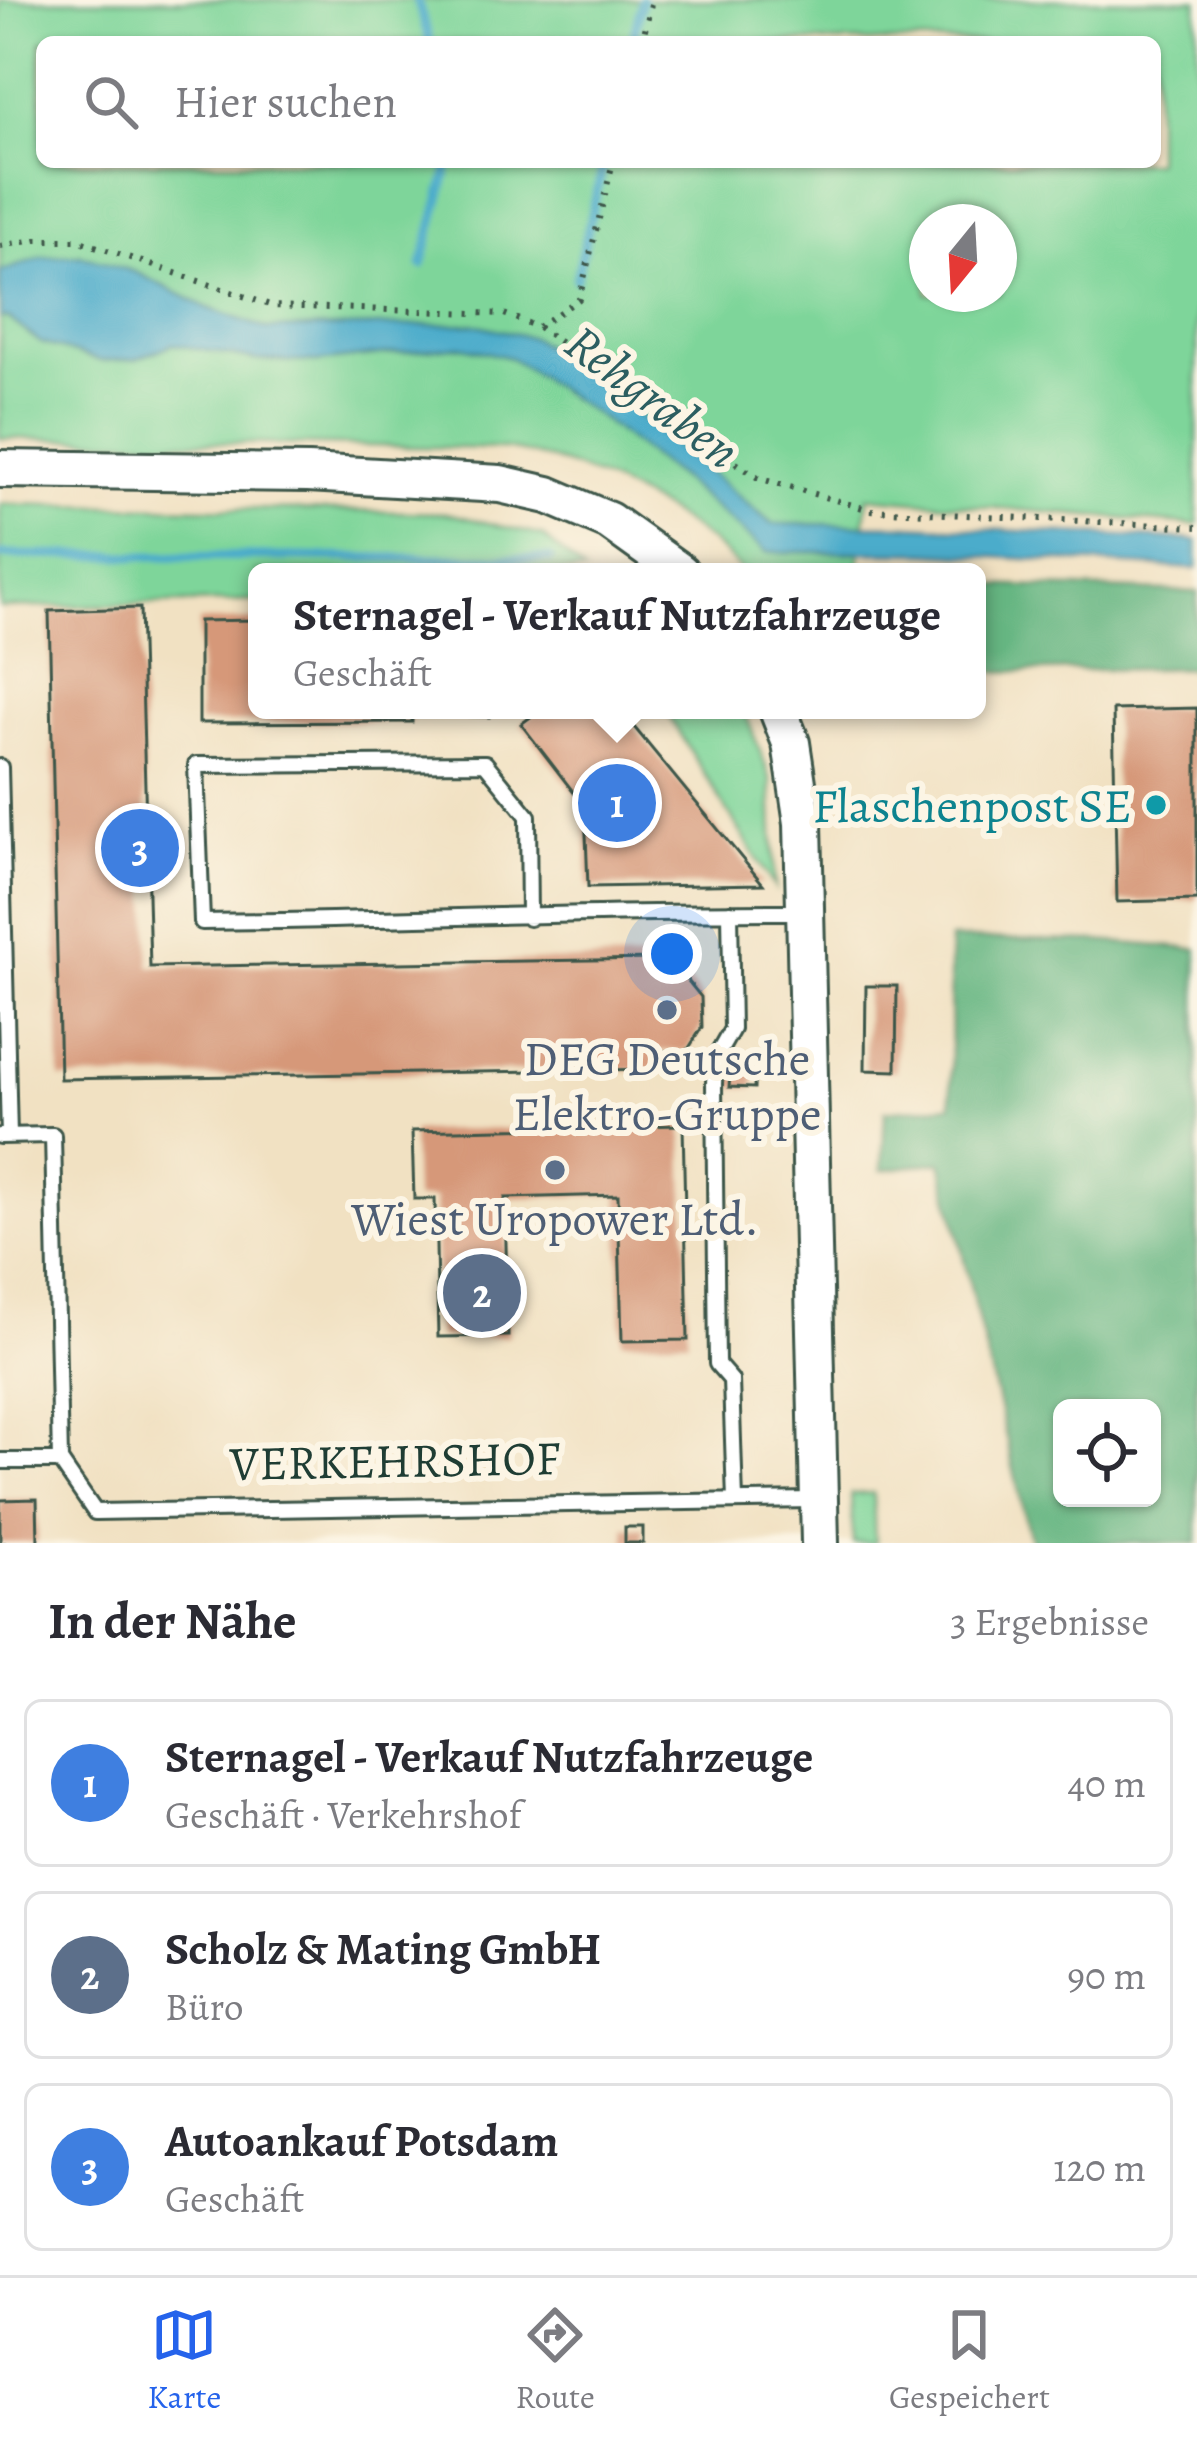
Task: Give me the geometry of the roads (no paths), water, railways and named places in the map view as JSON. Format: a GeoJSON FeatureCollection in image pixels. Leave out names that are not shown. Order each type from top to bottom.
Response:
{"type":"FeatureCollection","features":[{"type":"Feature","properties":{"kind":"main road"},"geometry":{"type":"LineString","coordinates":[[0,469],[308,473],[500,484],[548,495],[609,521],[667,563]]}},
{"type":"Feature","properties":{"kind":"main road"},"geometry":{"type":"LineString","coordinates":[[782,719],[791,742],[803,823],[820,1543]]}},
{"type":"Feature","properties":{"kind":"lane"},"geometry":{"type":"LineString","coordinates":[[529,918],[528,816],[485,763],[196,765],[202,922],[529,918],[806,912]]}},
{"type":"Feature","properties":{"kind":"lane"},"geometry":{"type":"LineString","coordinates":[[0,767],[4,1136],[53,1135],[60,1461],[0,1461]]}},
{"type":"Feature","properties":{"kind":"lane"},"geometry":{"type":"LineString","coordinates":[[730,912],[732,1029],[715,1059],[714,1084],[717,1364],[730,1380],[735,1501]]}},
{"type":"Feature","properties":{"kind":"lane","name":"VERKEHRSHOF"},"geometry":{"type":"LineString","coordinates":[[60,1461],[95,1512],[819,1500]]}},
{"type":"Feature","properties":{"kind":"water"},"geometry":{"type":"Polygon","coordinates":[[[81,255],[135,272],[208,308],[267,329],[474,324],[533,338],[611,392],[772,524],[904,525],[1197,540],[1197,569],[925,553],[766,552],[682,480],[511,358],[460,346],[316,362],[256,360],[173,344],[136,359],[101,361],[41,343],[7,317],[0,318],[0,272],[42,257],[81,255]]]}},
{"type":"Feature","properties":{"kind":"waterway"},"geometry":{"type":"LineString","coordinates":[[417,0],[428,36]]}},
{"type":"Feature","properties":{"kind":"waterway"},"geometry":{"type":"LineString","coordinates":[[633,36],[642,0]]}},
{"type":"Feature","properties":{"kind":"waterway"},"geometry":{"type":"LineString","coordinates":[[422,265],[448,168]]}},
{"type":"Feature","properties":{"kind":"waterway"},"geometry":{"type":"LineString","coordinates":[[576,279],[603,168]]}},
{"type":"Feature","properties":{"kind":"waterway"},"geometry":{"type":"LineString","coordinates":[[0,555],[550,559]]}},
{"type":"Feature","properties":{"kind":"place","name":"Sternagel - Verkauf Nutzfahrzeuge"},"geometry":{"type":"Point","coordinates":[617,803]}},
{"type":"Feature","properties":{"kind":"place","name":"Flaschenpost SE"},"geometry":{"type":"Point","coordinates":[1156,805]}},
{"type":"Feature","properties":{"kind":"place","name":"Autoankauf Potsdam"},"geometry":{"type":"Point","coordinates":[140,848]}},
{"type":"Feature","properties":{"kind":"place","name":"DEG Deutsche Elektro-Gruppe"},"geometry":{"type":"Point","coordinates":[667,1010]}},
{"type":"Feature","properties":{"kind":"place","name":"Wiest Uropower Ltd."},"geometry":{"type":"Point","coordinates":[555,1170]}},
{"type":"Feature","properties":{"kind":"place","name":"Scholz & Mating GmbH"},"geometry":{"type":"Point","coordinates":[482,1293]}},
{"type":"Feature","properties":{"kind":"water label","name":"Rehgraben"},"geometry":{"type":"Point","coordinates":[653,396]}}]}
